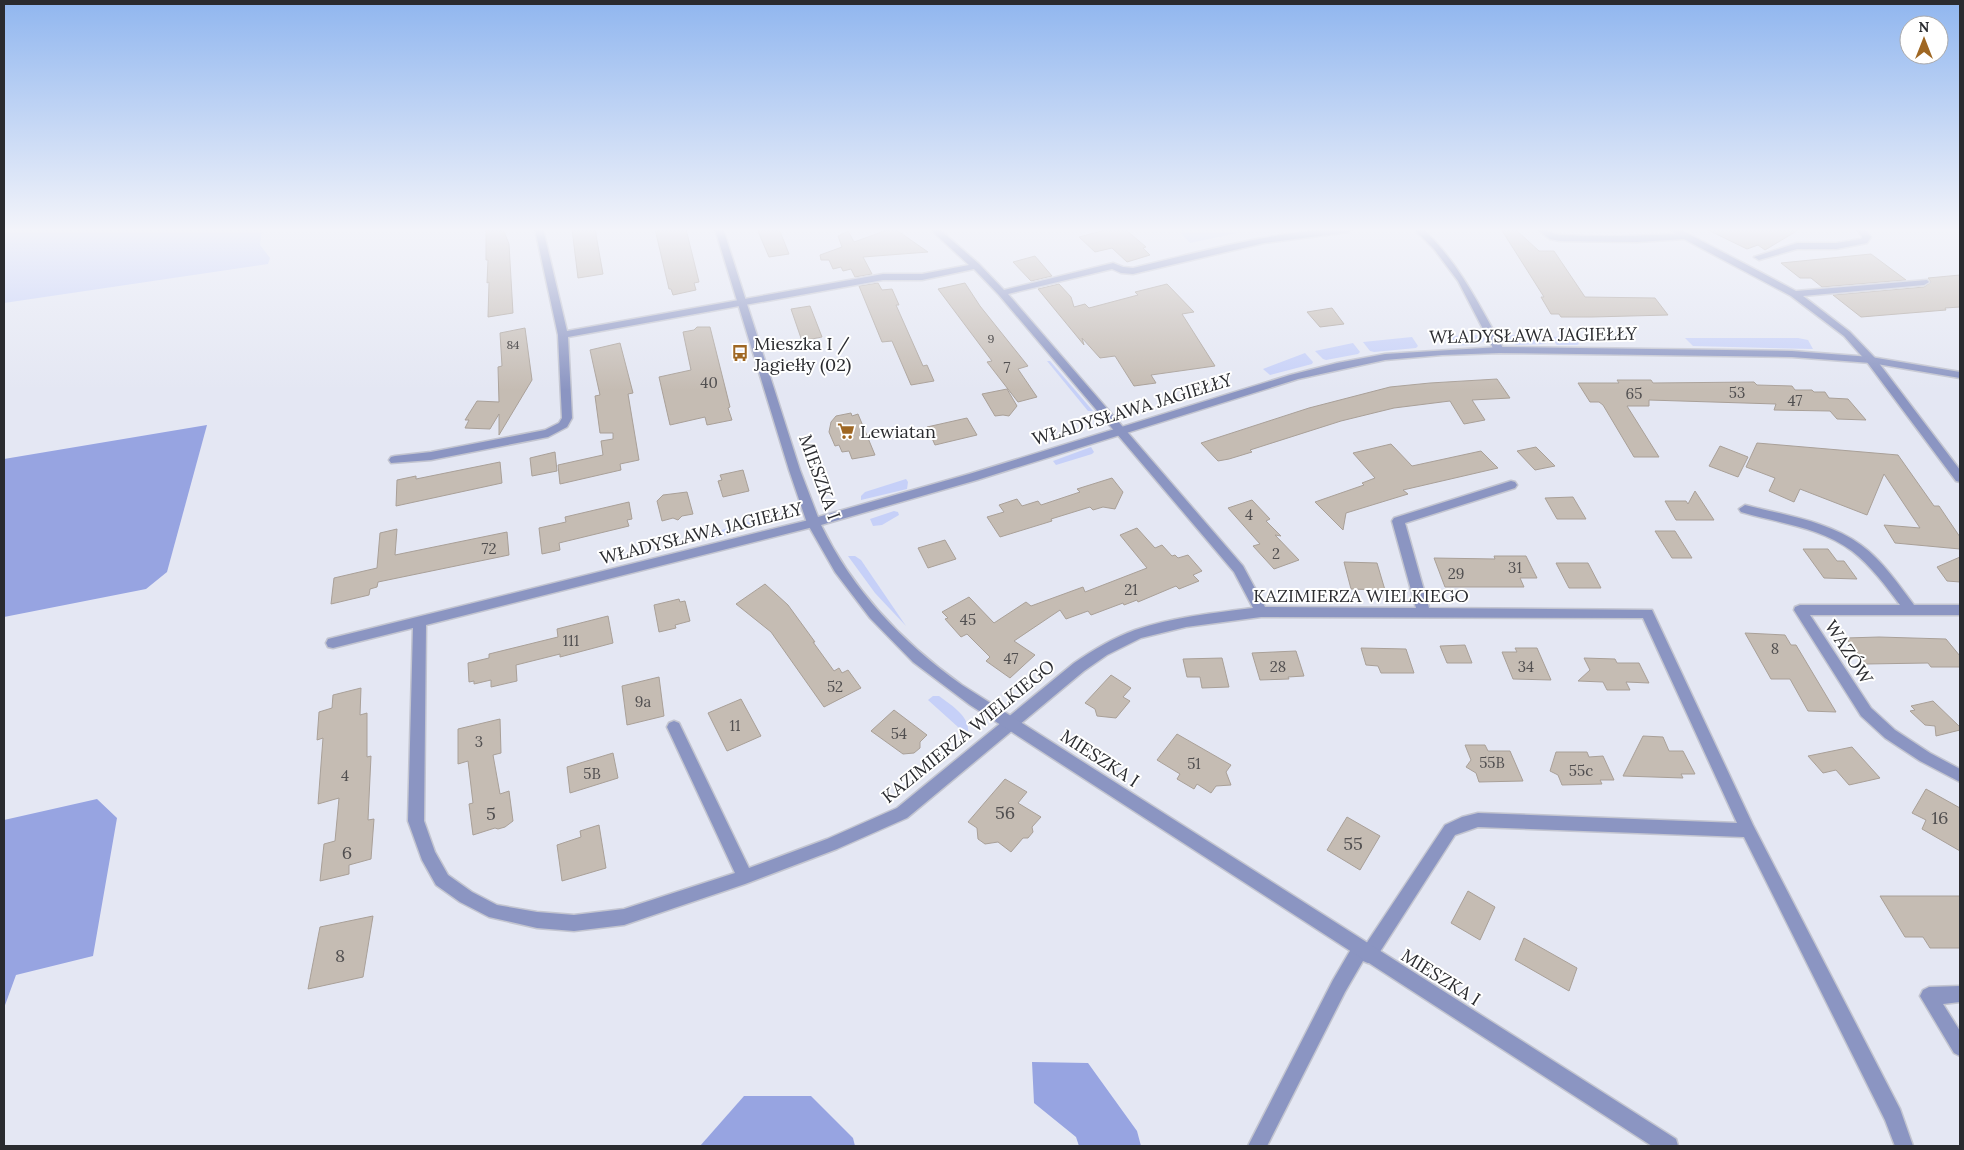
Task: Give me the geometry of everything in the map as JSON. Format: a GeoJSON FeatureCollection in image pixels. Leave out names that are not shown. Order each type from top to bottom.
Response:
{"type":"FeatureCollection","features":[{"type":"Feature","properties":{"kind":"street"},"geometry":{"type":"LineString","coordinates":[[395,460],[431,456],[548,433],[563,425],[567,418],[563,335],[551,283]]}},
{"type":"Feature","properties":{"kind":"street","name":"MIESZKA I"},"geometry":{"type":"LineString","coordinates":[[736,283],[788,455],[813,523],[855,592],[899,640],[941,677],[1010,724],[1669,1146]]}},
{"type":"Feature","properties":{"kind":"street"},"geometry":{"type":"LineString","coordinates":[[563,335],[851,283]]}},
{"type":"Feature","properties":{"kind":"street"},"geometry":{"type":"LineString","coordinates":[[992,283],[1239,569],[1261,612]]}},
{"type":"Feature","properties":{"kind":"street"},"geometry":{"type":"LineString","coordinates":[[1002,293],[1044,283]]}},
{"type":"Feature","properties":{"kind":"street"},"geometry":{"type":"LineString","coordinates":[[1463,283],[1499,350]]}},
{"type":"Feature","properties":{"kind":"street"},"geometry":{"type":"LineString","coordinates":[[1773,283],[1794,294],[1847,334],[1871,360],[1960,478]]}},
{"type":"Feature","properties":{"kind":"street"},"geometry":{"type":"LineString","coordinates":[[1794,294],[1917,283]]}},
{"type":"Feature","properties":{"kind":"street","name":"WŁADYSŁAWA JAGIEŁŁY"},"geometry":{"type":"LineString","coordinates":[[333,643],[813,523],[914,495],[1294,377],[1337,366],[1385,357],[1432,352],[1499,350],[1760,353],[1871,360],[1960,375]]}},
{"type":"Feature","properties":{"kind":"street"},"geometry":{"type":"LineString","coordinates":[[1946,459],[1960,460]]}},
{"type":"Feature","properties":{"kind":"street"},"geometry":{"type":"LineString","coordinates":[[1424,613],[1398,521],[1512,485]]}},
{"type":"Feature","properties":{"kind":"street"},"geometry":{"type":"LineString","coordinates":[[1745,509],[1809,526],[1841,539],[1868,558],[1912,610]]}},
{"type":"Feature","properties":{"kind":"street","name":"WAZÓW"},"geometry":{"type":"LineString","coordinates":[[1960,610],[1800,610],[1866,712],[1890,734],[1925,757],[1960,776]]}},
{"type":"Feature","properties":{"kind":"street","name":"KAZIMIERZA WIELKIEGO"},"geometry":{"type":"LineString","coordinates":[[420,622],[416,821],[428,855],[442,880],[466,897],[495,912],[537,920],[574,923],[624,917],[744,878],[832,844],[902,813],[1079,667],[1102,651],[1138,634],[1186,622],[1261,612],[1648,613],[1748,830]]}},
{"type":"Feature","properties":{"kind":"street"},"geometry":{"type":"LineString","coordinates":[[674,727],[744,878]]}},
{"type":"Feature","properties":{"kind":"street"},"geometry":{"type":"LineString","coordinates":[[1257,1146],[1339,986],[1450,830],[1462,824],[1478,820],[1748,830],[1884,1098],[1904,1146]]}},
{"type":"Feature","properties":{"kind":"street"},"geometry":{"type":"LineString","coordinates":[[1960,994],[1929,996],[1960,1047]]}},
{"type":"Feature","properties":{"kind":"shaded area"},"geometry":{"type":"Polygon","coordinates":[[[4,283],[142,283],[4,303],[4,283]]]}},
{"type":"Feature","properties":{"kind":"shaded area"},"geometry":{"type":"Polygon","coordinates":[[[1476,335],[1485,338],[1484,341],[1473,345],[1456,345],[1452,344],[1447,336],[1476,335]]]}},
{"type":"Feature","properties":{"kind":"shaded area"},"geometry":{"type":"Polygon","coordinates":[[[1507,335],[1540,336],[1546,344],[1517,345],[1501,338],[1507,335]]]}},
{"type":"Feature","properties":{"kind":"shaded area"},"geometry":{"type":"Polygon","coordinates":[[[1573,336],[1579,344],[1557,345],[1550,337],[1573,336]]]}},
{"type":"Feature","properties":{"kind":"shaded area"},"geometry":{"type":"Polygon","coordinates":[[[1412,337],[1418,346],[1416,348],[1374,352],[1370,351],[1363,342],[1412,337]]]}},
{"type":"Feature","properties":{"kind":"shaded area"},"geometry":{"type":"Polygon","coordinates":[[[1685,338],[1798,338],[1808,340],[1813,349],[1693,346],[1685,338]]]}},
{"type":"Feature","properties":{"kind":"shaded area"},"geometry":{"type":"Polygon","coordinates":[[[1353,343],[1360,352],[1358,354],[1326,360],[1315,351],[1353,343]]]}},
{"type":"Feature","properties":{"kind":"shaded area"},"geometry":{"type":"Polygon","coordinates":[[[1305,353],[1313,362],[1312,364],[1270,375],[1263,369],[1305,353]]]}},
{"type":"Feature","properties":{"kind":"shaded area"},"geometry":{"type":"Polygon","coordinates":[[[1047,361],[1050,361],[1093,411],[1088,411],[1047,361]]]}},
{"type":"Feature","properties":{"kind":"shaded area"},"geometry":{"type":"Polygon","coordinates":[[[207,425],[167,572],[146,589],[4,617],[4,459],[207,425]]]}},
{"type":"Feature","properties":{"kind":"shaded area"},"geometry":{"type":"Polygon","coordinates":[[[1091,447],[1094,452],[1092,454],[1056,465],[1053,461],[1091,447]]]}},
{"type":"Feature","properties":{"kind":"shaded area"},"geometry":{"type":"Polygon","coordinates":[[[906,479],[908,482],[907,489],[861,500],[861,496],[865,492],[906,479]]]}},
{"type":"Feature","properties":{"kind":"shaded area"},"geometry":{"type":"Polygon","coordinates":[[[894,511],[898,512],[899,515],[882,525],[873,526],[870,519],[894,511]]]}},
{"type":"Feature","properties":{"kind":"shaded area"},"geometry":{"type":"Polygon","coordinates":[[[752,521],[760,525],[713,539],[709,538],[708,534],[752,521]]]}},
{"type":"Feature","properties":{"kind":"shaded area"},"geometry":{"type":"Polygon","coordinates":[[[848,556],[855,556],[861,560],[906,626],[875,593],[848,556]]]}},
{"type":"Feature","properties":{"kind":"shaded area"},"geometry":{"type":"Polygon","coordinates":[[[933,696],[939,696],[964,717],[967,723],[968,736],[928,700],[933,696]]]}},
{"type":"Feature","properties":{"kind":"shaded area"},"geometry":{"type":"Polygon","coordinates":[[[97,799],[117,818],[93,956],[16,975],[4,1008],[4,820],[97,799]]]}},
{"type":"Feature","properties":{"kind":"shaded area"},"geometry":{"type":"Polygon","coordinates":[[[1032,1062],[1088,1063],[1137,1131],[1141,1146],[1079,1146],[1076,1137],[1034,1103],[1032,1062]]]}},
{"type":"Feature","properties":{"kind":"shaded area"},"geometry":{"type":"Polygon","coordinates":[[[744,1096],[811,1096],[853,1138],[855,1146],[700,1146],[744,1096]]]}},
{"type":"Feature","properties":{"kind":"building"},"geometry":{"type":"Polygon","coordinates":[[[489,283],[511,283],[513,313],[488,317],[489,283]]]}},
{"type":"Feature","properties":{"kind":"building"},"geometry":{"type":"Polygon","coordinates":[[[668,283],[696,283],[694,283],[696,290],[673,295],[671,289],[669,289],[668,283]]]}},
{"type":"Feature","properties":{"kind":"building"},"geometry":{"type":"Polygon","coordinates":[[[878,283],[882,290],[892,289],[899,305],[896,305],[923,366],[927,365],[934,381],[911,385],[892,341],[882,342],[859,286],[878,283]]]}},
{"type":"Feature","properties":{"kind":"building"},"geometry":{"type":"Polygon","coordinates":[[[965,283],[980,306],[1028,366],[1018,369],[1037,397],[1018,402],[987,362],[992,361],[938,289],[965,283]]]}},
{"type":"Feature","properties":{"kind":"building"},"geometry":{"type":"Polygon","coordinates":[[[1535,283],[1575,283],[1585,297],[1655,298],[1668,315],[1561,317],[1559,314],[1551,314],[1541,297],[1544,297],[1535,283]]]}},
{"type":"Feature","properties":{"kind":"building"},"geometry":{"type":"Polygon","coordinates":[[[1817,283],[1874,283],[1822,287],[1817,283]]]}},
{"type":"Feature","properties":{"kind":"building"},"geometry":{"type":"Polygon","coordinates":[[[1930,283],[1960,283],[1960,307],[1945,308],[1946,310],[1861,317],[1833,295],[1924,287],[1930,283]]]}},
{"type":"Feature","properties":{"kind":"building"},"geometry":{"type":"Polygon","coordinates":[[[1059,284],[1071,297],[1074,307],[1085,304],[1089,308],[1138,295],[1135,292],[1167,284],[1194,312],[1182,314],[1215,366],[1151,375],[1156,383],[1134,386],[1115,356],[1100,358],[1082,338],[1084,345],[1038,289],[1059,284]]]}},
{"type":"Feature","properties":{"kind":"building"},"geometry":{"type":"Polygon","coordinates":[[[810,306],[822,337],[802,341],[791,309],[810,306]]]}},
{"type":"Feature","properties":{"kind":"building"},"geometry":{"type":"Polygon","coordinates":[[[1332,308],[1344,324],[1320,327],[1307,312],[1332,308]]]}},
{"type":"Feature","properties":{"kind":"building"},"geometry":{"type":"Polygon","coordinates":[[[697,327],[710,327],[732,420],[707,425],[705,417],[670,425],[659,377],[691,370],[683,332],[694,330],[697,327]]]}},
{"type":"Feature","properties":{"kind":"building"},"geometry":{"type":"Polygon","coordinates":[[[525,328],[532,380],[499,435],[499,414],[490,429],[465,428],[469,420],[465,420],[477,401],[499,402],[498,367],[502,366],[500,333],[525,328]]]}},
{"type":"Feature","properties":{"kind":"building"},"geometry":{"type":"Polygon","coordinates":[[[620,343],[633,393],[628,394],[639,460],[620,464],[621,470],[560,484],[558,465],[603,455],[601,441],[613,439],[613,433],[600,433],[595,396],[600,395],[590,350],[620,343]]]}},
{"type":"Feature","properties":{"kind":"building"},"geometry":{"type":"Polygon","coordinates":[[[1497,379],[1510,398],[1472,400],[1485,420],[1464,424],[1450,401],[1394,408],[1341,421],[1250,450],[1252,452],[1218,461],[1201,443],[1309,408],[1390,387],[1497,379]]]}},
{"type":"Feature","properties":{"kind":"building"},"geometry":{"type":"Polygon","coordinates":[[[1617,380],[1651,380],[1653,383],[1754,382],[1757,385],[1792,386],[1795,390],[1825,392],[1829,398],[1848,399],[1866,420],[1837,419],[1830,411],[1774,410],[1776,404],[1649,400],[1649,406],[1627,406],[1659,457],[1634,457],[1603,405],[1599,402],[1590,402],[1578,383],[1619,383],[1617,380]]]}},
{"type":"Feature","properties":{"kind":"building"},"geometry":{"type":"Polygon","coordinates":[[[1007,389],[1017,406],[1009,416],[995,416],[982,394],[1007,389]]]}},
{"type":"Feature","properties":{"kind":"building","name":"Lewiatan"},"geometry":{"type":"Polygon","coordinates":[[[851,413],[852,416],[858,414],[875,455],[852,459],[849,451],[842,452],[839,445],[835,446],[829,432],[831,422],[836,416],[851,413]]]}},
{"type":"Feature","properties":{"kind":"building"},"geometry":{"type":"Polygon","coordinates":[[[967,418],[977,435],[935,445],[927,427],[967,418]]]}},
{"type":"Feature","properties":{"kind":"building"},"geometry":{"type":"Polygon","coordinates":[[[1757,443],[1898,455],[1934,506],[1939,506],[1960,537],[1960,549],[1895,543],[1884,525],[1920,528],[1884,474],[1867,515],[1800,489],[1794,502],[1769,491],[1775,478],[1746,467],[1757,443]]]}},
{"type":"Feature","properties":{"kind":"building"},"geometry":{"type":"Polygon","coordinates":[[[1391,444],[1412,466],[1481,451],[1498,468],[1403,490],[1408,494],[1346,513],[1343,530],[1315,502],[1364,485],[1362,483],[1375,478],[1353,453],[1391,444]]]}},
{"type":"Feature","properties":{"kind":"building"},"geometry":{"type":"Polygon","coordinates":[[[1720,446],[1748,457],[1738,477],[1709,466],[1720,446]]]}},
{"type":"Feature","properties":{"kind":"building"},"geometry":{"type":"Polygon","coordinates":[[[1536,447],[1555,466],[1535,470],[1517,451],[1536,447]]]}},
{"type":"Feature","properties":{"kind":"building"},"geometry":{"type":"Polygon","coordinates":[[[555,452],[557,471],[532,476],[530,458],[555,452]]]}},
{"type":"Feature","properties":{"kind":"building"},"geometry":{"type":"Polygon","coordinates":[[[500,462],[502,483],[396,506],[397,480],[416,476],[416,479],[500,462]]]}},
{"type":"Feature","properties":{"kind":"building"},"geometry":{"type":"Polygon","coordinates":[[[743,470],[749,491],[723,497],[718,481],[722,480],[720,475],[743,470]]]}},
{"type":"Feature","properties":{"kind":"building"},"geometry":{"type":"Polygon","coordinates":[[[1112,478],[1123,492],[1115,509],[1103,507],[1093,510],[1090,507],[1000,537],[987,517],[1004,512],[999,505],[1017,499],[1022,506],[1038,501],[1041,505],[1080,492],[1077,489],[1112,478]]]}},
{"type":"Feature","properties":{"kind":"building"},"geometry":{"type":"Polygon","coordinates":[[[1695,491],[1714,520],[1676,520],[1665,501],[1686,501],[1688,504],[1695,491]]]}},
{"type":"Feature","properties":{"kind":"building"},"geometry":{"type":"Polygon","coordinates":[[[687,492],[693,514],[682,516],[678,520],[673,518],[662,521],[657,501],[663,495],[687,492]]]}},
{"type":"Feature","properties":{"kind":"building"},"geometry":{"type":"Polygon","coordinates":[[[1573,497],[1586,519],[1557,519],[1545,498],[1573,497]]]}},
{"type":"Feature","properties":{"kind":"building"},"geometry":{"type":"Polygon","coordinates":[[[1252,500],[1270,519],[1266,521],[1281,536],[1275,535],[1299,560],[1274,569],[1253,546],[1260,544],[1228,508],[1252,500]]]}},
{"type":"Feature","properties":{"kind":"building"},"geometry":{"type":"Polygon","coordinates":[[[629,502],[632,519],[627,520],[629,526],[559,543],[560,550],[542,554],[539,528],[566,522],[565,517],[629,502]]]}},
{"type":"Feature","properties":{"kind":"building"},"geometry":{"type":"Polygon","coordinates":[[[1137,528],[1155,548],[1162,545],[1172,556],[1175,555],[1178,558],[1188,555],[1202,571],[1193,575],[1199,581],[1179,589],[1176,586],[1138,602],[1137,600],[1124,605],[1123,603],[1091,615],[1088,611],[1066,619],[1060,610],[1014,641],[1035,655],[1010,678],[986,661],[990,657],[967,634],[961,637],[945,619],[948,618],[942,612],[969,597],[994,623],[1026,602],[1031,606],[1083,587],[1085,592],[1147,568],[1120,535],[1137,528]]]}},
{"type":"Feature","properties":{"kind":"building"},"geometry":{"type":"Polygon","coordinates":[[[397,529],[395,555],[507,532],[509,555],[378,582],[377,587],[370,589],[369,595],[331,604],[334,578],[377,568],[380,533],[397,529]]]}},
{"type":"Feature","properties":{"kind":"building"},"geometry":{"type":"Polygon","coordinates":[[[1655,531],[1675,531],[1692,558],[1672,558],[1655,531]]]}},
{"type":"Feature","properties":{"kind":"building"},"geometry":{"type":"Polygon","coordinates":[[[945,540],[956,559],[928,568],[918,548],[945,540]]]}},
{"type":"Feature","properties":{"kind":"building"},"geometry":{"type":"Polygon","coordinates":[[[1803,549],[1828,549],[1837,561],[1844,561],[1857,579],[1824,578],[1803,549]]]}},
{"type":"Feature","properties":{"kind":"building"},"geometry":{"type":"Polygon","coordinates":[[[1494,556],[1526,556],[1537,578],[1520,578],[1524,587],[1445,587],[1434,558],[1495,559],[1494,556]]]}},
{"type":"Feature","properties":{"kind":"building"},"geometry":{"type":"Polygon","coordinates":[[[1960,557],[1960,582],[1947,581],[1937,567],[1960,557]]]}},
{"type":"Feature","properties":{"kind":"building"},"geometry":{"type":"Polygon","coordinates":[[[1344,562],[1377,563],[1385,590],[1351,589],[1344,562]]]}},
{"type":"Feature","properties":{"kind":"building"},"geometry":{"type":"Polygon","coordinates":[[[1556,563],[1588,563],[1601,588],[1569,588],[1556,563]]]}},
{"type":"Feature","properties":{"kind":"building"},"geometry":{"type":"Polygon","coordinates":[[[765,584],[788,605],[834,671],[839,668],[842,673],[848,670],[861,688],[824,707],[771,632],[736,604],[765,584]]]}},
{"type":"Feature","properties":{"kind":"building"},"geometry":{"type":"Polygon","coordinates":[[[679,599],[680,602],[685,601],[690,621],[675,625],[676,628],[659,632],[654,605],[679,599]]]}},
{"type":"Feature","properties":{"kind":"building"},"geometry":{"type":"Polygon","coordinates":[[[608,616],[613,643],[560,657],[560,654],[516,665],[517,681],[491,687],[491,680],[474,684],[474,681],[469,682],[468,663],[489,658],[489,654],[558,637],[557,629],[608,616]]]}},
{"type":"Feature","properties":{"kind":"building"},"geometry":{"type":"Polygon","coordinates":[[[1745,633],[1785,635],[1791,645],[1796,645],[1836,712],[1808,711],[1790,679],[1771,679],[1745,633]]]}},
{"type":"Feature","properties":{"kind":"building"},"geometry":{"type":"Polygon","coordinates":[[[1846,638],[1946,639],[1960,656],[1960,667],[1931,667],[1928,663],[1866,664],[1846,638]]]}},
{"type":"Feature","properties":{"kind":"building"},"geometry":{"type":"Polygon","coordinates":[[[1465,645],[1472,663],[1447,663],[1440,646],[1465,645]]]}},
{"type":"Feature","properties":{"kind":"building"},"geometry":{"type":"Polygon","coordinates":[[[1361,648],[1406,649],[1414,673],[1381,673],[1378,666],[1366,665],[1361,648]]]}},
{"type":"Feature","properties":{"kind":"building"},"geometry":{"type":"Polygon","coordinates":[[[1515,648],[1537,648],[1551,680],[1513,679],[1502,652],[1517,652],[1515,648]]]}},
{"type":"Feature","properties":{"kind":"building"},"geometry":{"type":"Polygon","coordinates":[[[1296,651],[1304,676],[1288,677],[1289,679],[1260,680],[1252,653],[1296,651]]]}},
{"type":"Feature","properties":{"kind":"building"},"geometry":{"type":"Polygon","coordinates":[[[1222,658],[1229,687],[1202,688],[1200,677],[1187,677],[1183,659],[1222,658]]]}},
{"type":"Feature","properties":{"kind":"building"},"geometry":{"type":"Polygon","coordinates":[[[1584,658],[1615,659],[1617,663],[1639,663],[1649,683],[1626,682],[1630,690],[1607,690],[1603,682],[1578,681],[1590,670],[1584,658]]]}},
{"type":"Feature","properties":{"kind":"building"},"geometry":{"type":"Polygon","coordinates":[[[1111,675],[1131,688],[1123,697],[1130,701],[1116,718],[1097,716],[1095,709],[1085,703],[1111,675]]]}},
{"type":"Feature","properties":{"kind":"building"},"geometry":{"type":"Polygon","coordinates":[[[659,677],[664,716],[627,725],[622,686],[659,677]]]}},
{"type":"Feature","properties":{"kind":"building"},"geometry":{"type":"Polygon","coordinates":[[[361,688],[360,715],[367,713],[367,757],[371,756],[368,820],[374,819],[371,859],[349,865],[349,874],[320,881],[324,844],[335,841],[339,798],[318,804],[323,738],[317,740],[319,712],[332,708],[333,695],[361,688]]]}},
{"type":"Feature","properties":{"kind":"building"},"geometry":{"type":"Polygon","coordinates":[[[741,699],[761,736],[727,751],[708,713],[741,699]]]}},
{"type":"Feature","properties":{"kind":"building"},"geometry":{"type":"Polygon","coordinates":[[[1933,701],[1960,727],[1960,730],[1936,736],[1935,726],[1925,725],[1910,711],[1915,710],[1911,706],[1933,701]]]}},
{"type":"Feature","properties":{"kind":"building"},"geometry":{"type":"Polygon","coordinates":[[[894,710],[927,735],[920,742],[920,748],[914,753],[903,754],[871,731],[894,710]]]}},
{"type":"Feature","properties":{"kind":"building"},"geometry":{"type":"Polygon","coordinates":[[[500,719],[501,753],[493,755],[500,794],[509,791],[513,821],[505,827],[473,835],[469,804],[473,803],[468,761],[458,764],[458,729],[500,719]]]}},
{"type":"Feature","properties":{"kind":"building"},"geometry":{"type":"Polygon","coordinates":[[[1177,734],[1231,765],[1226,772],[1231,785],[1216,786],[1211,793],[1197,784],[1194,789],[1177,779],[1180,774],[1157,760],[1177,734]]]}},
{"type":"Feature","properties":{"kind":"building"},"geometry":{"type":"Polygon","coordinates":[[[1643,736],[1663,737],[1669,751],[1683,751],[1695,774],[1681,774],[1683,778],[1623,776],[1643,736]]]}},
{"type":"Feature","properties":{"kind":"building"},"geometry":{"type":"Polygon","coordinates":[[[1465,745],[1485,745],[1488,751],[1510,751],[1523,781],[1479,782],[1476,773],[1466,767],[1471,760],[1465,745]]]}},
{"type":"Feature","properties":{"kind":"building"},"geometry":{"type":"Polygon","coordinates":[[[1852,747],[1880,778],[1849,785],[1836,770],[1823,773],[1808,756],[1852,747]]]}},
{"type":"Feature","properties":{"kind":"building"},"geometry":{"type":"Polygon","coordinates":[[[1556,752],[1587,752],[1589,757],[1603,756],[1614,780],[1600,780],[1602,784],[1562,785],[1558,775],[1550,771],[1556,752]]]}},
{"type":"Feature","properties":{"kind":"building"},"geometry":{"type":"Polygon","coordinates":[[[613,753],[618,778],[570,793],[567,767],[613,753]]]}},
{"type":"Feature","properties":{"kind":"building"},"geometry":{"type":"Polygon","coordinates":[[[1005,779],[1027,792],[1018,803],[1041,817],[1032,827],[1033,832],[1028,838],[1023,838],[1011,852],[998,842],[985,844],[978,839],[977,828],[968,822],[1005,779]]]}},
{"type":"Feature","properties":{"kind":"building"},"geometry":{"type":"Polygon","coordinates":[[[1926,789],[1960,808],[1960,851],[1922,829],[1926,820],[1912,813],[1926,789]]]}},
{"type":"Feature","properties":{"kind":"building"},"geometry":{"type":"Polygon","coordinates":[[[1347,817],[1380,836],[1360,870],[1327,850],[1347,817]]]}},
{"type":"Feature","properties":{"kind":"building"},"geometry":{"type":"Polygon","coordinates":[[[599,825],[606,868],[562,881],[557,845],[581,837],[580,831],[599,825]]]}},
{"type":"Feature","properties":{"kind":"building"},"geometry":{"type":"Polygon","coordinates":[[[1468,891],[1495,907],[1480,940],[1451,923],[1468,891]]]}},
{"type":"Feature","properties":{"kind":"building"},"geometry":{"type":"Polygon","coordinates":[[[1880,896],[1960,896],[1960,948],[1930,948],[1923,937],[1905,937],[1880,896]]]}},
{"type":"Feature","properties":{"kind":"building"},"geometry":{"type":"Polygon","coordinates":[[[373,916],[363,977],[308,989],[320,927],[373,916]]]}},
{"type":"Feature","properties":{"kind":"building"},"geometry":{"type":"Polygon","coordinates":[[[1524,938],[1577,968],[1569,991],[1515,960],[1524,938]]]}},
{"type":"Feature","properties":{"kind":"place","name":"Mieszka I / Jagiełły (02)"},"geometry":{"type":"Point","coordinates":[740,353]}},
{"type":"Feature","properties":{"kind":"place","name":"Lewiatan"},"geometry":{"type":"Point","coordinates":[846,431]}}]}
